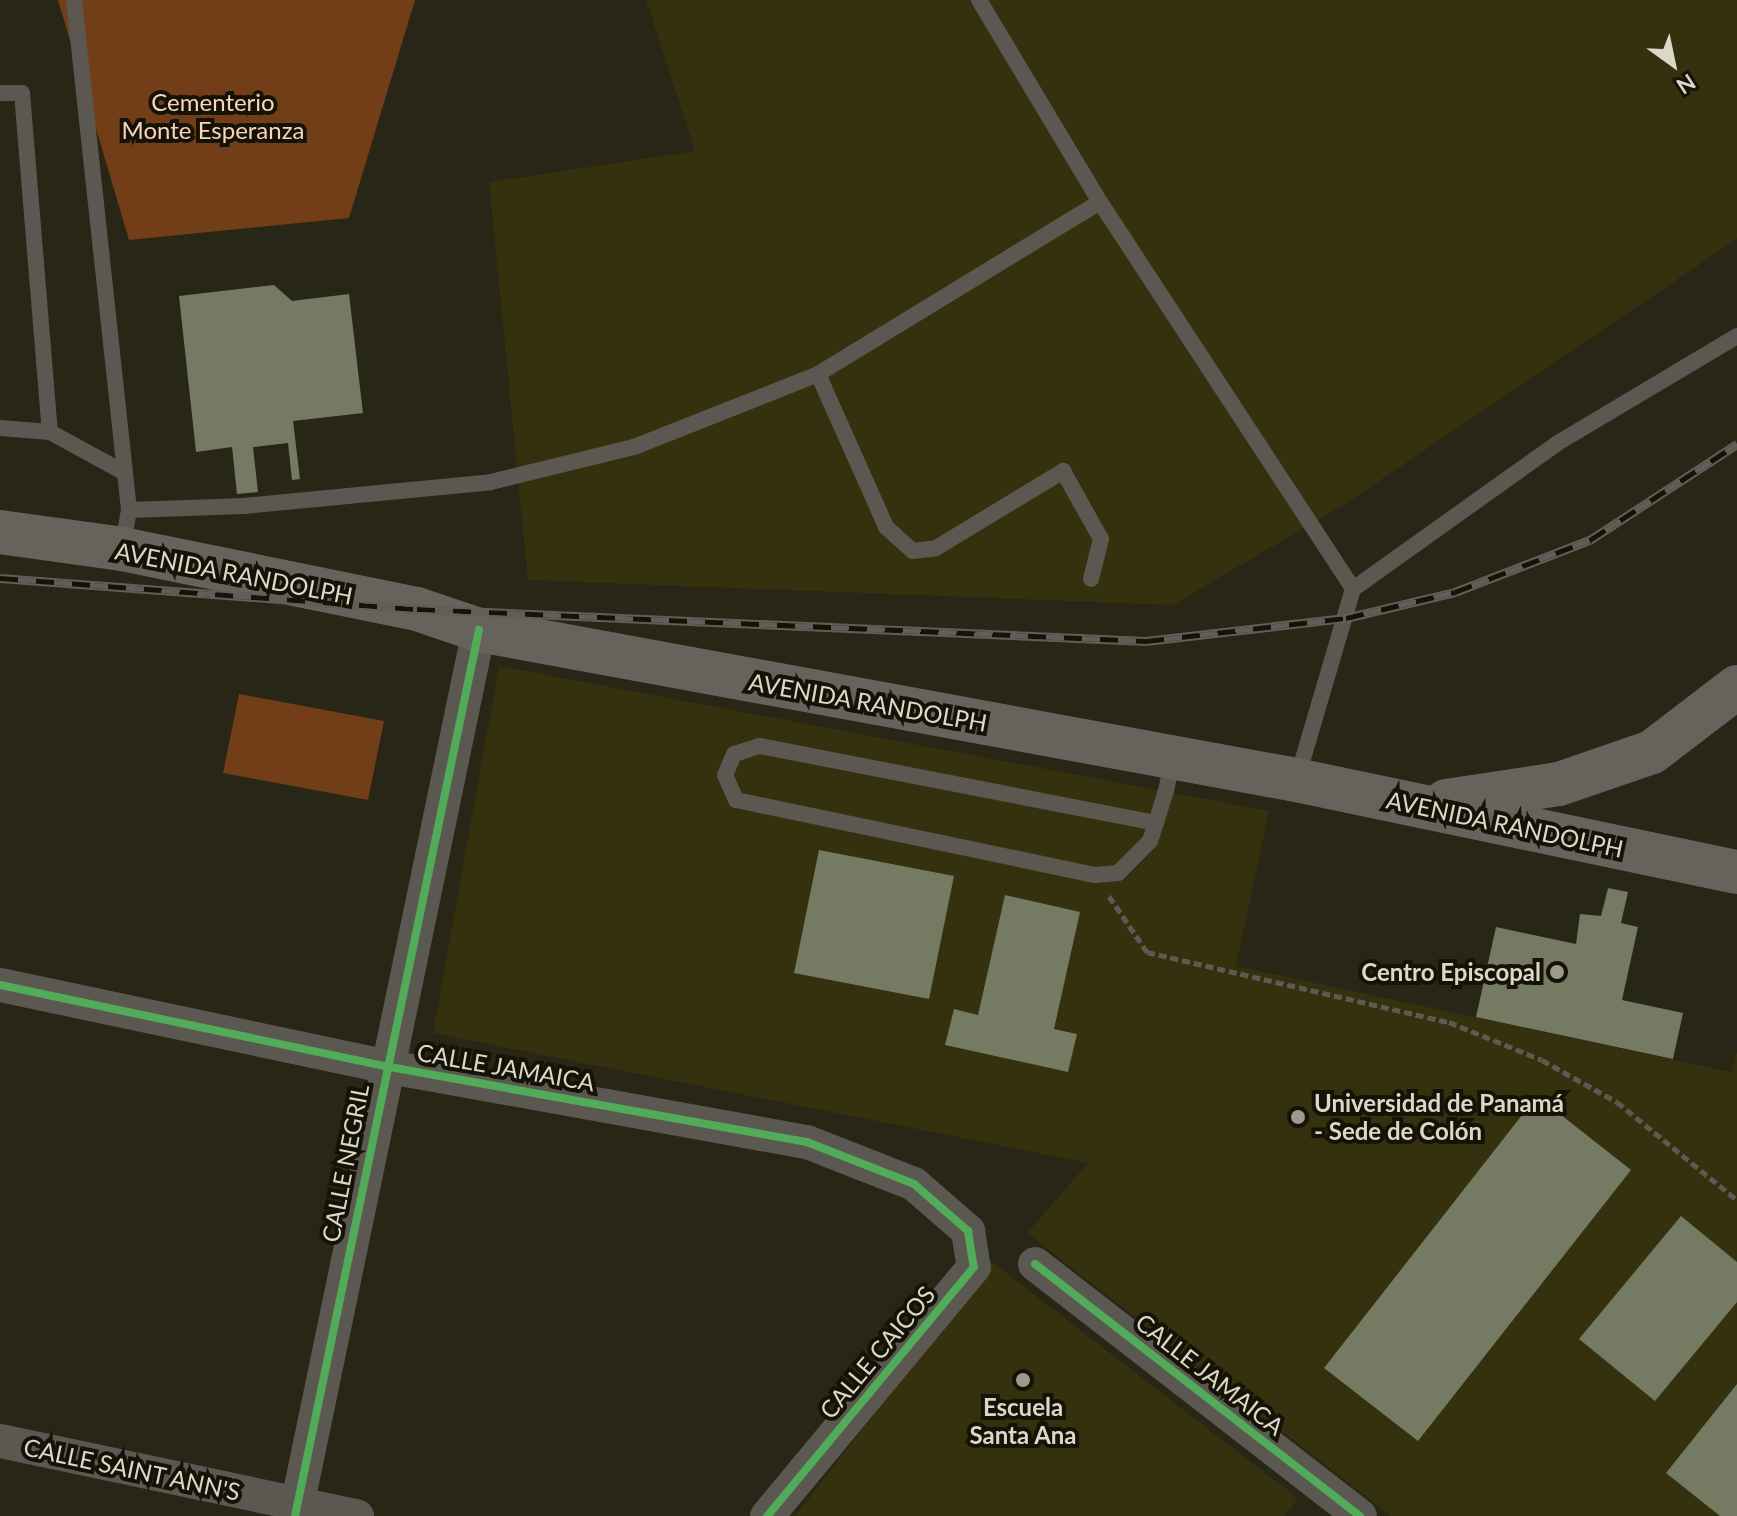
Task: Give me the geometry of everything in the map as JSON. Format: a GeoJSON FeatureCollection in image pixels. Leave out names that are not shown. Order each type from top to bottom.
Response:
{"type":"FeatureCollection","features":[{"type":"Feature","properties":{"kind":"main road","name":"AVENIDA RANDOLPH"},"geometry":{"type":"LineString","coordinates":[[0,532],[125,530],[417,609],[479,630],[1296,780],[1737,872]]}},
{"type":"Feature","properties":{"kind":"main road"},"geometry":{"type":"LineString","coordinates":[[1416,806],[1559,784],[1652,752],[1737,687]]}},
{"type":"Feature","properties":{"kind":"street","name":"CALLE NEGRIL"},"geometry":{"type":"LineString","coordinates":[[297,1510],[384,1066],[479,630]]}},
{"type":"Feature","properties":{"kind":"street","name":"CALLE JAMAICA"},"geometry":{"type":"LineString","coordinates":[[0,985],[384,1066],[807,1142],[914,1184],[947,1208]]}},
{"type":"Feature","properties":{"kind":"street","name":"CALLE CAICOS"},"geometry":{"type":"LineString","coordinates":[[767,1516],[974,1267],[968,1231],[947,1208]]}},
{"type":"Feature","properties":{"kind":"street","name":"CALLE JAMAICA"},"geometry":{"type":"LineString","coordinates":[[1035,1264],[1360,1516]]}},
{"type":"Feature","properties":{"kind":"street","name":"CALLE SAINT ANN'S"},"geometry":{"type":"LineString","coordinates":[[0,1441],[297,1510],[357,1516]]}},
{"type":"Feature","properties":{"kind":"lane"},"geometry":{"type":"LineString","coordinates":[[74,0],[125,473],[125,530],[557,469],[702,425],[818,374],[1100,202]]}},
{"type":"Feature","properties":{"kind":"lane"},"geometry":{"type":"LineString","coordinates":[[979,0],[1100,202],[1353,589]]}},
{"type":"Feature","properties":{"kind":"lane"},"geometry":{"type":"LineString","coordinates":[[0,93],[22,93],[50,432]]}},
{"type":"Feature","properties":{"kind":"lane"},"geometry":{"type":"LineString","coordinates":[[1296,780],[1353,589],[1556,444],[1737,336]]}},
{"type":"Feature","properties":{"kind":"lane"},"geometry":{"type":"LineString","coordinates":[[818,374],[886,527],[913,551],[936,548],[1063,471],[1101,539],[1091,579]]}},
{"type":"Feature","properties":{"kind":"lane"},"geometry":{"type":"LineString","coordinates":[[0,428],[50,432],[125,473]]}},
{"type":"Feature","properties":{"kind":"lane"},"geometry":{"type":"LineString","coordinates":[[1156,823],[759,746],[728,761],[725,775],[736,800],[1095,875],[1118,873],[1137,861],[1156,823],[1173,758]]}},
{"type":"Feature","properties":{"kind":"path"},"geometry":{"type":"LineString","coordinates":[[1095,875],[1147,952],[1449,1022],[1542,1060],[1617,1102],[1737,1200]]}},
{"type":"Feature","properties":{"kind":"shaded area"},"geometry":{"type":"Polygon","coordinates":[[[646,0],[1737,0],[1737,239],[1345,504],[1173,605],[528,580],[489,182],[695,151],[646,0]]]}},
{"type":"Feature","properties":{"kind":"shaded area","name":"Universidad de Panamá - Sede de Colón"},"geometry":{"type":"Polygon","coordinates":[[[499,666],[1269,811],[1236,966],[1731,1072],[1737,1051],[1737,1516],[1391,1516],[1027,1233],[1088,1163],[433,1033],[499,666]]]}},
{"type":"Feature","properties":{"kind":"shaded area","name":"Escuela Santa Ana"},"geometry":{"type":"Polygon","coordinates":[[[992,1262],[1298,1498],[1285,1516],[795,1516],[992,1262]]]}},
{"type":"Feature","properties":{"kind":"green space","name":"Cementerio Monte Esperanza"},"geometry":{"type":"Polygon","coordinates":[[[58,0],[415,0],[349,218],[129,240],[58,0]]]}},
{"type":"Feature","properties":{"kind":"green space"},"geometry":{"type":"Polygon","coordinates":[[[239,694],[384,721],[368,800],[223,773],[239,694]]]}},
{"type":"Feature","properties":{"kind":"building"},"geometry":{"type":"Polygon","coordinates":[[[274,285],[292,301],[349,294],[363,413],[293,421],[300,479],[292,480],[288,443],[253,447],[258,492],[237,494],[232,447],[196,452],[179,296],[274,285]]]}},
{"type":"Feature","properties":{"kind":"building"},"geometry":{"type":"Polygon","coordinates":[[[819,850],[954,876],[929,999],[794,973],[819,850]]]}},
{"type":"Feature","properties":{"kind":"building","name":"Centro Episcopal"},"geometry":{"type":"Polygon","coordinates":[[[1608,888],[1628,892],[1621,923],[1638,927],[1622,1000],[1683,1013],[1673,1059],[1476,1017],[1496,927],[1576,944],[1580,914],[1601,916],[1608,888]]]}},
{"type":"Feature","properties":{"kind":"building"},"geometry":{"type":"Polygon","coordinates":[[[1005,895],[1080,912],[1054,1029],[1077,1034],[1068,1072],[945,1045],[954,1009],[978,1015],[1005,895]]]}},
{"type":"Feature","properties":{"kind":"building"},"geometry":{"type":"Polygon","coordinates":[[[1537,1096],[1631,1170],[1418,1441],[1324,1368],[1537,1096]]]}},
{"type":"Feature","properties":{"kind":"building"},"geometry":{"type":"Polygon","coordinates":[[[1681,1216],[1737,1262],[1737,1302],[1655,1401],[1579,1339],[1681,1216]]]}},
{"type":"Feature","properties":{"kind":"building"},"geometry":{"type":"Polygon","coordinates":[[[1737,1384],[1737,1516],[1720,1516],[1666,1473],[1737,1384]]]}},
{"type":"Feature","properties":{"kind":"railway"},"geometry":{"type":"LineString","coordinates":[[0,578],[417,609],[1146,641],[1346,618],[1455,592],[1590,540],[1737,444]]}},
{"type":"Feature","properties":{"kind":"cycle path"},"geometry":{"type":"LineString","coordinates":[[295,1516],[479,630]]}},
{"type":"Feature","properties":{"kind":"cycle path"},"geometry":{"type":"LineString","coordinates":[[0,985],[384,1066],[807,1142],[914,1184],[968,1231],[974,1267],[767,1516]]}},
{"type":"Feature","properties":{"kind":"cycle path"},"geometry":{"type":"LineString","coordinates":[[1035,1264],[1360,1516]]}},
{"type":"Feature","properties":{"kind":"place","name":"Centro Episcopal"},"geometry":{"type":"Point","coordinates":[1557,972]}},
{"type":"Feature","properties":{"kind":"place","name":"Universidad de Panamá - Sede de Colón"},"geometry":{"type":"Point","coordinates":[1298,1117]}},
{"type":"Feature","properties":{"kind":"place","name":"Escuela Santa Ana"},"geometry":{"type":"Point","coordinates":[1023,1380]}}]}
